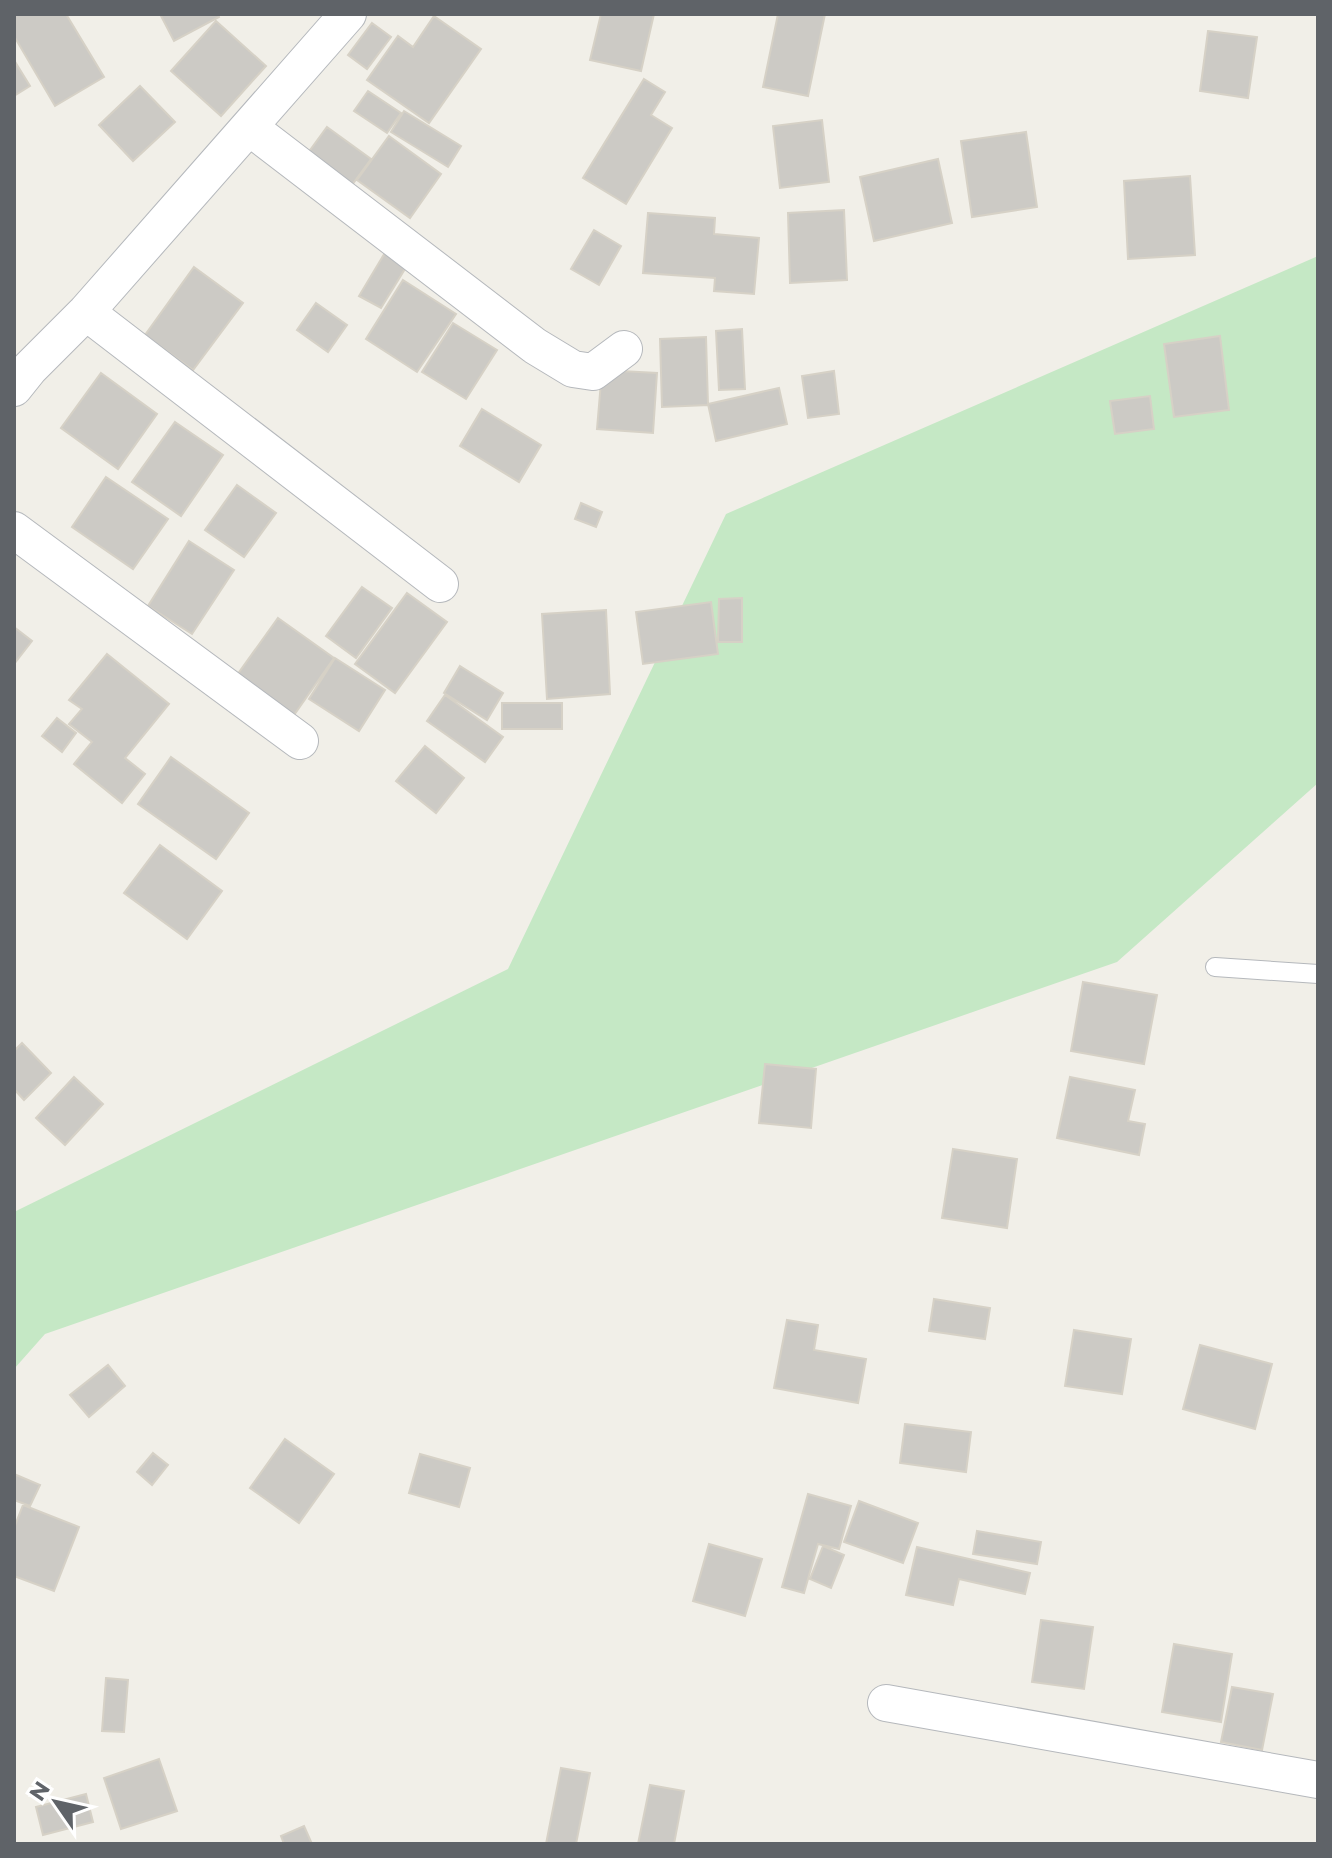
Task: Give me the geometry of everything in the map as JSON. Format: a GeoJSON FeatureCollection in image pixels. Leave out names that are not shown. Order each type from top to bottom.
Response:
{"type":"FeatureCollection","features":[{"type":"Feature","properties":{"kind":"street"},"geometry":{"type":"LineString","coordinates":[[14,388],[86,312],[348,14]]}},
{"type":"Feature","properties":{"kind":"street"},"geometry":{"type":"LineString","coordinates":[[249,127],[547,354],[573,369],[593,372],[624,349]]}},
{"type":"Feature","properties":{"kind":"street"},"geometry":{"type":"LineString","coordinates":[[86,312],[440,584]]}},
{"type":"Feature","properties":{"kind":"street"},"geometry":{"type":"LineString","coordinates":[[14,530],[300,741]]}},
{"type":"Feature","properties":{"kind":"street"},"geometry":{"type":"LineString","coordinates":[[886,1703],[1318,1780]]}},
{"type":"Feature","properties":{"kind":"lane"},"geometry":{"type":"LineString","coordinates":[[1215,967],[1318,974]]}},
{"type":"Feature","properties":{"kind":"green space"},"geometry":{"type":"Polygon","coordinates":[[[1318,256],[1318,783],[1117,962],[45,1334],[14,1369],[14,1212],[508,969],[726,514],[1318,256]]]}},
{"type":"Feature","properties":{"kind":"building"},"geometry":{"type":"Polygon","coordinates":[[[14,14],[66,14],[104,77],[55,106],[14,36],[14,14]]]}},
{"type":"Feature","properties":{"kind":"building"},"geometry":{"type":"Polygon","coordinates":[[[160,14],[218,14],[219,17],[174,41],[160,14]]]}},
{"type":"Feature","properties":{"kind":"building"},"geometry":{"type":"Polygon","coordinates":[[[601,14],[654,14],[641,71],[590,60],[601,14]]]}},
{"type":"Feature","properties":{"kind":"building"},"geometry":{"type":"Polygon","coordinates":[[[778,14],[825,14],[808,96],[763,87],[778,14]]]}},
{"type":"Feature","properties":{"kind":"building"},"geometry":{"type":"Polygon","coordinates":[[[434,16],[481,49],[429,123],[367,80],[398,36],[413,47],[434,16]]]}},
{"type":"Feature","properties":{"kind":"building"},"geometry":{"type":"Polygon","coordinates":[[[216,21],[266,66],[221,116],[171,71],[216,21]]]}},
{"type":"Feature","properties":{"kind":"building"},"geometry":{"type":"Polygon","coordinates":[[[372,23],[391,37],[367,69],[348,55],[372,23]]]}},
{"type":"Feature","properties":{"kind":"building"},"geometry":{"type":"Polygon","coordinates":[[[1208,31],[1257,37],[1248,98],[1200,91],[1208,31]]]}},
{"type":"Feature","properties":{"kind":"building"},"geometry":{"type":"Polygon","coordinates":[[[14,60],[30,86],[14,96],[14,60]]]}},
{"type":"Feature","properties":{"kind":"building"},"geometry":{"type":"Polygon","coordinates":[[[644,79],[665,92],[651,115],[672,128],[626,204],[583,178],[644,79]]]}},
{"type":"Feature","properties":{"kind":"building"},"geometry":{"type":"Polygon","coordinates":[[[140,86],[175,122],[133,161],[99,125],[140,86]]]}},
{"type":"Feature","properties":{"kind":"building"},"geometry":{"type":"Polygon","coordinates":[[[368,91],[401,113],[387,133],[354,111],[368,91]]]}},
{"type":"Feature","properties":{"kind":"building"},"geometry":{"type":"Polygon","coordinates":[[[404,111],[461,146],[448,167],[391,132],[404,111]]]}},
{"type":"Feature","properties":{"kind":"building"},"geometry":{"type":"Polygon","coordinates":[[[822,120],[829,182],[780,188],[773,126],[822,120]]]}},
{"type":"Feature","properties":{"kind":"building"},"geometry":{"type":"Polygon","coordinates":[[[327,127],[371,159],[349,189],[305,157],[327,127]]]}},
{"type":"Feature","properties":{"kind":"building"},"geometry":{"type":"Polygon","coordinates":[[[1026,132],[1037,207],[972,217],[961,141],[1026,132]]]}},
{"type":"Feature","properties":{"kind":"building"},"geometry":{"type":"Polygon","coordinates":[[[389,136],[441,174],[410,218],[357,180],[389,136]]]}},
{"type":"Feature","properties":{"kind":"building"},"geometry":{"type":"Polygon","coordinates":[[[938,159],[952,223],[874,241],[860,177],[938,159]]]}},
{"type":"Feature","properties":{"kind":"building"},"geometry":{"type":"Polygon","coordinates":[[[1190,176],[1195,255],[1128,259],[1124,181],[1190,176]]]}},
{"type":"Feature","properties":{"kind":"building"},"geometry":{"type":"Polygon","coordinates":[[[844,210],[847,280],[790,283],[788,213],[844,210]]]}},
{"type":"Feature","properties":{"kind":"building"},"geometry":{"type":"Polygon","coordinates":[[[648,213],[715,218],[714,234],[759,238],[754,294],[714,291],[715,278],[643,273],[648,213]]]}},
{"type":"Feature","properties":{"kind":"building"},"geometry":{"type":"Polygon","coordinates":[[[594,230],[621,246],[599,285],[571,269],[594,230]]]}},
{"type":"Feature","properties":{"kind":"building"},"geometry":{"type":"Polygon","coordinates":[[[386,251],[408,264],[381,308],[359,296],[386,251]]]}},
{"type":"Feature","properties":{"kind":"building"},"geometry":{"type":"Polygon","coordinates":[[[194,267],[243,303],[193,370],[145,335],[194,267]]]}},
{"type":"Feature","properties":{"kind":"building"},"geometry":{"type":"Polygon","coordinates":[[[403,280],[456,314],[417,372],[366,339],[403,280]]]}},
{"type":"Feature","properties":{"kind":"building"},"geometry":{"type":"Polygon","coordinates":[[[316,303],[347,325],[328,352],[297,330],[316,303]]]}},
{"type":"Feature","properties":{"kind":"building"},"geometry":{"type":"Polygon","coordinates":[[[453,323],[497,350],[466,399],[422,372],[453,323]]]}},
{"type":"Feature","properties":{"kind":"building"},"geometry":{"type":"Polygon","coordinates":[[[742,329],[745,389],[719,390],[716,331],[742,329]]]}},
{"type":"Feature","properties":{"kind":"building"},"geometry":{"type":"Polygon","coordinates":[[[1220,336],[1229,410],[1174,417],[1164,344],[1220,336]]]}},
{"type":"Feature","properties":{"kind":"building"},"geometry":{"type":"Polygon","coordinates":[[[706,337],[708,405],[662,407],[660,339],[706,337]]]}},
{"type":"Feature","properties":{"kind":"building"},"geometry":{"type":"Polygon","coordinates":[[[602,370],[657,373],[653,433],[597,429],[602,370]]]}},
{"type":"Feature","properties":{"kind":"building"},"geometry":{"type":"Polygon","coordinates":[[[834,371],[839,414],[808,418],[802,376],[834,371]]]}},
{"type":"Feature","properties":{"kind":"building"},"geometry":{"type":"Polygon","coordinates":[[[101,373],[157,414],[118,469],[61,428],[101,373]]]}},
{"type":"Feature","properties":{"kind":"building"},"geometry":{"type":"Polygon","coordinates":[[[779,388],[787,424],[716,441],[708,404],[779,388]]]}},
{"type":"Feature","properties":{"kind":"building"},"geometry":{"type":"Polygon","coordinates":[[[1150,396],[1154,429],[1115,434],[1110,401],[1150,396]]]}},
{"type":"Feature","properties":{"kind":"building"},"geometry":{"type":"Polygon","coordinates":[[[482,409],[541,445],[519,482],[460,446],[482,409]]]}},
{"type":"Feature","properties":{"kind":"building"},"geometry":{"type":"Polygon","coordinates":[[[175,422],[223,455],[181,516],[132,482],[175,422]]]}},
{"type":"Feature","properties":{"kind":"building"},"geometry":{"type":"Polygon","coordinates":[[[106,477],[168,519],[133,569],[72,527],[106,477]]]}},
{"type":"Feature","properties":{"kind":"building"},"geometry":{"type":"Polygon","coordinates":[[[237,485],[276,513],[244,557],[205,530],[237,485]]]}},
{"type":"Feature","properties":{"kind":"building"},"geometry":{"type":"Polygon","coordinates":[[[581,503],[602,512],[596,527],[575,519],[581,503]]]}},
{"type":"Feature","properties":{"kind":"building"},"geometry":{"type":"Polygon","coordinates":[[[189,541],[234,570],[192,634],[148,606],[189,541]]]}},
{"type":"Feature","properties":{"kind":"building"},"geometry":{"type":"Polygon","coordinates":[[[362,587],[392,608],[356,658],[326,636],[362,587]]]}},
{"type":"Feature","properties":{"kind":"building"},"geometry":{"type":"Polygon","coordinates":[[[407,593],[447,622],[395,693],[355,664],[407,593]]]}},
{"type":"Feature","properties":{"kind":"building"},"geometry":{"type":"Polygon","coordinates":[[[742,598],[742,642],[718,642],[719,599],[742,598]]]}},
{"type":"Feature","properties":{"kind":"building"},"geometry":{"type":"Polygon","coordinates":[[[711,602],[718,654],[643,664],[636,612],[711,602]]]}},
{"type":"Feature","properties":{"kind":"building"},"geometry":{"type":"Polygon","coordinates":[[[606,610],[610,694],[547,699],[542,614],[606,610]]]}},
{"type":"Feature","properties":{"kind":"building"},"geometry":{"type":"Polygon","coordinates":[[[278,618],[334,658],[294,715],[237,675],[278,618]]]}},
{"type":"Feature","properties":{"kind":"building"},"geometry":{"type":"Polygon","coordinates":[[[14,627],[32,641],[14,664],[14,627]]]}},
{"type":"Feature","properties":{"kind":"building"},"geometry":{"type":"Polygon","coordinates":[[[107,654],[169,704],[125,758],[145,774],[122,803],[74,764],[92,742],[69,724],[82,709],[69,700],[107,654]]]}},
{"type":"Feature","properties":{"kind":"building"},"geometry":{"type":"Polygon","coordinates":[[[335,658],[385,690],[359,731],[309,699],[335,658]]]}},
{"type":"Feature","properties":{"kind":"building"},"geometry":{"type":"Polygon","coordinates":[[[460,666],[503,693],[487,720],[444,693],[460,666]]]}},
{"type":"Feature","properties":{"kind":"building"},"geometry":{"type":"Polygon","coordinates":[[[445,695],[503,737],[485,762],[427,721],[445,695]]]}},
{"type":"Feature","properties":{"kind":"building"},"geometry":{"type":"Polygon","coordinates":[[[502,703],[562,703],[562,729],[502,729],[502,703]]]}},
{"type":"Feature","properties":{"kind":"building"},"geometry":{"type":"Polygon","coordinates":[[[57,718],[76,733],[62,752],[42,736],[57,718]]]}},
{"type":"Feature","properties":{"kind":"building"},"geometry":{"type":"Polygon","coordinates":[[[425,746],[464,778],[436,813],[396,781],[425,746]]]}},
{"type":"Feature","properties":{"kind":"building"},"geometry":{"type":"Polygon","coordinates":[[[171,757],[249,813],[216,859],[138,804],[171,757]]]}},
{"type":"Feature","properties":{"kind":"building"},"geometry":{"type":"Polygon","coordinates":[[[160,845],[222,891],[187,939],[124,893],[160,845]]]}},
{"type":"Feature","properties":{"kind":"building"},"geometry":{"type":"Polygon","coordinates":[[[1083,982],[1157,995],[1144,1064],[1071,1051],[1083,982]]]}},
{"type":"Feature","properties":{"kind":"building"},"geometry":{"type":"Polygon","coordinates":[[[22,1043],[51,1073],[24,1100],[14,1089],[14,1051],[22,1043]]]}},
{"type":"Feature","properties":{"kind":"building"},"geometry":{"type":"Polygon","coordinates":[[[765,1064],[816,1069],[811,1128],[759,1123],[765,1064]]]}},
{"type":"Feature","properties":{"kind":"building"},"geometry":{"type":"Polygon","coordinates":[[[74,1077],[103,1104],[65,1145],[36,1118],[74,1077]]]}},
{"type":"Feature","properties":{"kind":"building"},"geometry":{"type":"Polygon","coordinates":[[[1070,1077],[1135,1090],[1128,1121],[1145,1124],[1139,1155],[1057,1138],[1070,1077]]]}},
{"type":"Feature","properties":{"kind":"building"},"geometry":{"type":"Polygon","coordinates":[[[953,1149],[1017,1159],[1007,1228],[942,1218],[953,1149]]]}},
{"type":"Feature","properties":{"kind":"building"},"geometry":{"type":"Polygon","coordinates":[[[934,1299],[990,1308],[985,1339],[929,1331],[934,1299]]]}},
{"type":"Feature","properties":{"kind":"building"},"geometry":{"type":"Polygon","coordinates":[[[787,1320],[818,1325],[814,1350],[866,1359],[858,1403],[774,1388],[787,1320]]]}},
{"type":"Feature","properties":{"kind":"building"},"geometry":{"type":"Polygon","coordinates":[[[1074,1330],[1131,1339],[1122,1394],[1065,1386],[1074,1330]]]}},
{"type":"Feature","properties":{"kind":"building"},"geometry":{"type":"Polygon","coordinates":[[[1200,1345],[1272,1364],[1255,1429],[1183,1409],[1200,1345]]]}},
{"type":"Feature","properties":{"kind":"building"},"geometry":{"type":"Polygon","coordinates":[[[108,1365],[125,1386],[89,1417],[70,1395],[108,1365]]]}},
{"type":"Feature","properties":{"kind":"building"},"geometry":{"type":"Polygon","coordinates":[[[905,1424],[971,1432],[966,1472],[900,1463],[905,1424]]]}},
{"type":"Feature","properties":{"kind":"building"},"geometry":{"type":"Polygon","coordinates":[[[285,1439],[334,1474],[299,1523],[250,1488],[285,1439]]]}},
{"type":"Feature","properties":{"kind":"building"},"geometry":{"type":"Polygon","coordinates":[[[153,1453],[168,1465],[152,1485],[137,1472],[153,1453]]]}},
{"type":"Feature","properties":{"kind":"building"},"geometry":{"type":"Polygon","coordinates":[[[420,1454],[470,1468],[459,1507],[409,1493],[420,1454]]]}},
{"type":"Feature","properties":{"kind":"building"},"geometry":{"type":"Polygon","coordinates":[[[14,1474],[40,1485],[30,1506],[14,1500],[14,1474]]]}},
{"type":"Feature","properties":{"kind":"building"},"geometry":{"type":"Polygon","coordinates":[[[808,1494],[851,1506],[839,1549],[818,1544],[804,1593],[782,1587],[808,1494]]]}},
{"type":"Feature","properties":{"kind":"building"},"geometry":{"type":"Polygon","coordinates":[[[859,1501],[918,1523],[903,1563],[844,1542],[859,1501]]]}},
{"type":"Feature","properties":{"kind":"building"},"geometry":{"type":"Polygon","coordinates":[[[23,1505],[79,1527],[54,1591],[14,1576],[14,1528],[23,1505]]]}},
{"type":"Feature","properties":{"kind":"building"},"geometry":{"type":"Polygon","coordinates":[[[977,1531],[1041,1542],[1037,1564],[973,1554],[977,1531]]]}},
{"type":"Feature","properties":{"kind":"building"},"geometry":{"type":"Polygon","coordinates":[[[709,1544],[762,1559],[745,1616],[693,1601],[709,1544]]]}},
{"type":"Feature","properties":{"kind":"building"},"geometry":{"type":"Polygon","coordinates":[[[823,1546],[844,1555],[831,1588],[810,1579],[823,1546]]]}},
{"type":"Feature","properties":{"kind":"building"},"geometry":{"type":"Polygon","coordinates":[[[917,1547],[1030,1573],[1025,1594],[959,1579],[953,1605],[906,1595],[917,1547]]]}},
{"type":"Feature","properties":{"kind":"building"},"geometry":{"type":"Polygon","coordinates":[[[1041,1620],[1093,1627],[1084,1689],[1032,1682],[1041,1620]]]}},
{"type":"Feature","properties":{"kind":"building"},"geometry":{"type":"Polygon","coordinates":[[[1174,1644],[1232,1654],[1221,1722],[1162,1712],[1174,1644]]]}},
{"type":"Feature","properties":{"kind":"building"},"geometry":{"type":"Polygon","coordinates":[[[106,1678],[128,1680],[124,1732],[102,1731],[106,1678]]]}},
{"type":"Feature","properties":{"kind":"building"},"geometry":{"type":"Polygon","coordinates":[[[1232,1687],[1273,1694],[1262,1750],[1221,1742],[1232,1687]]]}},
{"type":"Feature","properties":{"kind":"building"},"geometry":{"type":"Polygon","coordinates":[[[159,1759],[177,1811],[121,1829],[104,1778],[159,1759]]]}},
{"type":"Feature","properties":{"kind":"building"},"geometry":{"type":"Polygon","coordinates":[[[561,1768],[590,1773],[576,1844],[546,1844],[561,1768]]]}},
{"type":"Feature","properties":{"kind":"building"},"geometry":{"type":"Polygon","coordinates":[[[650,1785],[684,1791],[674,1844],[638,1844],[650,1785]]]}},
{"type":"Feature","properties":{"kind":"building"},"geometry":{"type":"Polygon","coordinates":[[[86,1794],[93,1822],[43,1835],[36,1807],[86,1794]]]}},
{"type":"Feature","properties":{"kind":"building"},"geometry":{"type":"Polygon","coordinates":[[[304,1826],[312,1844],[284,1844],[281,1836],[304,1826]]]}}]}
